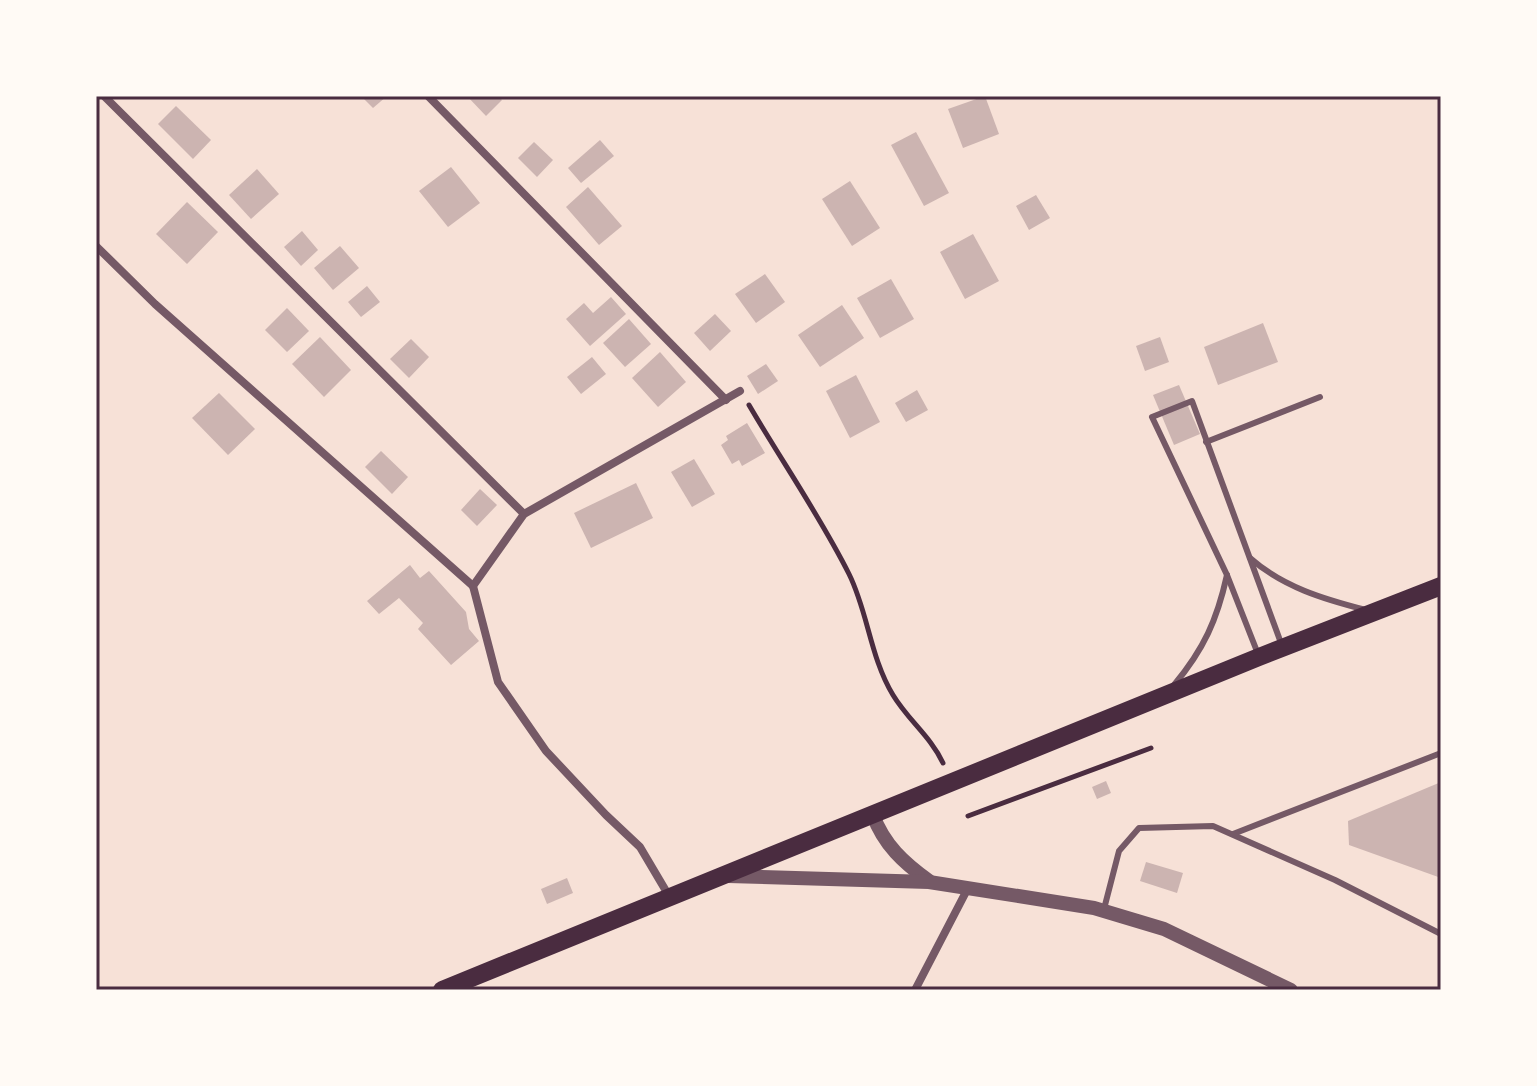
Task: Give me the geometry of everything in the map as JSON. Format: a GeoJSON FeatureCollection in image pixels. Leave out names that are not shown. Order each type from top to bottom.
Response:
{"type":"FeatureCollection","features":[{"type":"Feature","properties":{"kind":"main road"},"geometry":{"type":"LineString","coordinates":[[442,990],[1283,647],[1441,586]]}},
{"type":"Feature","properties":{"kind":"street"},"geometry":{"type":"LineString","coordinates":[[104,96],[524,514]]}},
{"type":"Feature","properties":{"kind":"street"},"geometry":{"type":"LineString","coordinates":[[428,96],[726,400]]}},
{"type":"Feature","properties":{"kind":"street"},"geometry":{"type":"LineString","coordinates":[[96,246],[155,304],[473,586],[498,682],[546,751],[640,847],[671,898]]}},
{"type":"Feature","properties":{"kind":"street"},"geometry":{"type":"LineString","coordinates":[[473,586],[524,514],[740,391]]}},
{"type":"Feature","properties":{"kind":"street"},"geometry":{"type":"LineString","coordinates":[[873,815],[888,845],[903,862],[929,882]]}},
{"type":"Feature","properties":{"kind":"street"},"geometry":{"type":"LineString","coordinates":[[724,876],[929,882],[1025,895],[1103,911],[1164,929],[1291,990]]}},
{"type":"Feature","properties":{"kind":"street"},"geometry":{"type":"LineString","coordinates":[[915,990],[968,888]]}},
{"type":"Feature","properties":{"kind":"lane"},"geometry":{"type":"LineString","coordinates":[[1206,442],[1320,397]]}},
{"type":"Feature","properties":{"kind":"lane"},"geometry":{"type":"LineString","coordinates":[[1259,657],[1227,575],[1152,417],[1192,401],[1283,647]]}},
{"type":"Feature","properties":{"kind":"lane"},"geometry":{"type":"LineString","coordinates":[[1249,556],[1266,571],[1300,591],[1373,612]]}},
{"type":"Feature","properties":{"kind":"lane"},"geometry":{"type":"LineString","coordinates":[[1165,695],[1205,643],[1219,611],[1227,575]]}},
{"type":"Feature","properties":{"kind":"lane"},"geometry":{"type":"LineString","coordinates":[[1233,834],[1441,753]]}},
{"type":"Feature","properties":{"kind":"lane"},"geometry":{"type":"LineString","coordinates":[[1103,911],[1119,851],[1139,828],[1213,826],[1335,880],[1441,934]]}},
{"type":"Feature","properties":{"kind":"path"},"geometry":{"type":"LineString","coordinates":[[740,391],[850,575],[871,642],[892,694],[920,731],[934,743],[943,763]]}},
{"type":"Feature","properties":{"kind":"path"},"geometry":{"type":"LineString","coordinates":[[968,816],[1151,748]]}},
{"type":"Feature","properties":{"kind":"building"},"geometry":{"type":"Polygon","coordinates":[[[361,96],[387,96],[373,108],[361,96]]]}},
{"type":"Feature","properties":{"kind":"building"},"geometry":{"type":"Polygon","coordinates":[[[467,96],[498,96],[502,100],[486,116],[467,96]]]}},
{"type":"Feature","properties":{"kind":"building"},"geometry":{"type":"Polygon","coordinates":[[[985,96],[999,134],[963,148],[948,109],[985,96]]]}},
{"type":"Feature","properties":{"kind":"building"},"geometry":{"type":"Polygon","coordinates":[[[176,106],[211,140],[193,159],[158,124],[176,106]]]}},
{"type":"Feature","properties":{"kind":"building"},"geometry":{"type":"Polygon","coordinates":[[[916,132],[949,193],[924,206],[891,145],[916,132]]]}},
{"type":"Feature","properties":{"kind":"building"},"geometry":{"type":"Polygon","coordinates":[[[600,140],[614,156],[581,183],[568,168],[600,140]]]}},
{"type":"Feature","properties":{"kind":"building"},"geometry":{"type":"Polygon","coordinates":[[[534,142],[553,160],[537,177],[518,158],[534,142]]]}},
{"type":"Feature","properties":{"kind":"building"},"geometry":{"type":"Polygon","coordinates":[[[451,167],[480,203],[448,227],[419,191],[451,167]]]}},
{"type":"Feature","properties":{"kind":"building"},"geometry":{"type":"Polygon","coordinates":[[[257,169],[279,194],[251,219],[229,195],[257,169]]]}},
{"type":"Feature","properties":{"kind":"building"},"geometry":{"type":"Polygon","coordinates":[[[850,181],[880,228],[852,246],[822,199],[850,181]]]}},
{"type":"Feature","properties":{"kind":"building"},"geometry":{"type":"Polygon","coordinates":[[[588,187],[622,226],[599,245],[566,207],[588,187]]]}},
{"type":"Feature","properties":{"kind":"building"},"geometry":{"type":"Polygon","coordinates":[[[1036,195],[1050,218],[1029,230],[1016,206],[1036,195]]]}},
{"type":"Feature","properties":{"kind":"building"},"geometry":{"type":"Polygon","coordinates":[[[187,202],[218,232],[187,264],[156,234],[187,202]]]}},
{"type":"Feature","properties":{"kind":"building"},"geometry":{"type":"Polygon","coordinates":[[[302,231],[318,250],[301,266],[284,247],[302,231]]]}},
{"type":"Feature","properties":{"kind":"building"},"geometry":{"type":"Polygon","coordinates":[[[973,234],[999,281],[965,299],[940,252],[973,234]]]}},
{"type":"Feature","properties":{"kind":"building"},"geometry":{"type":"Polygon","coordinates":[[[340,246],[359,268],[333,290],[314,268],[340,246]]]}},
{"type":"Feature","properties":{"kind":"building"},"geometry":{"type":"Polygon","coordinates":[[[765,274],[785,302],[756,323],[735,294],[765,274]]]}},
{"type":"Feature","properties":{"kind":"building"},"geometry":{"type":"Polygon","coordinates":[[[891,279],[914,319],[880,338],[857,298],[891,279]]]}},
{"type":"Feature","properties":{"kind":"building"},"geometry":{"type":"Polygon","coordinates":[[[367,286],[380,302],[361,317],[348,302],[367,286]]]}},
{"type":"Feature","properties":{"kind":"building"},"geometry":{"type":"Polygon","coordinates":[[[611,297],[626,314],[590,346],[566,319],[584,303],[593,313],[611,297]]]}},
{"type":"Feature","properties":{"kind":"building"},"geometry":{"type":"Polygon","coordinates":[[[842,305],[864,338],[820,367],[798,335],[842,305]]]}},
{"type":"Feature","properties":{"kind":"building"},"geometry":{"type":"Polygon","coordinates":[[[287,308],[309,331],[287,352],[265,330],[287,308]]]}},
{"type":"Feature","properties":{"kind":"building"},"geometry":{"type":"Polygon","coordinates":[[[715,314],[731,331],[710,351],[694,333],[715,314]]]}},
{"type":"Feature","properties":{"kind":"building"},"geometry":{"type":"Polygon","coordinates":[[[629,319],[651,344],[625,367],[603,343],[629,319]]]}},
{"type":"Feature","properties":{"kind":"building"},"geometry":{"type":"Polygon","coordinates":[[[1263,323],[1278,362],[1218,385],[1204,347],[1263,323]]]}},
{"type":"Feature","properties":{"kind":"building"},"geometry":{"type":"Polygon","coordinates":[[[320,337],[351,370],[324,397],[292,364],[320,337]]]}},
{"type":"Feature","properties":{"kind":"building"},"geometry":{"type":"Polygon","coordinates":[[[1160,337],[1169,362],[1145,371],[1136,346],[1160,337]]]}},
{"type":"Feature","properties":{"kind":"building"},"geometry":{"type":"Polygon","coordinates":[[[411,339],[429,357],[409,378],[390,359],[411,339]]]}},
{"type":"Feature","properties":{"kind":"building"},"geometry":{"type":"Polygon","coordinates":[[[660,352],[686,382],[658,407],[632,378],[660,352]]]}},
{"type":"Feature","properties":{"kind":"building"},"geometry":{"type":"Polygon","coordinates":[[[592,357],[606,374],[581,394],[567,377],[592,357]]]}},
{"type":"Feature","properties":{"kind":"building"},"geometry":{"type":"Polygon","coordinates":[[[766,364],[778,381],[758,394],[747,376],[766,364]]]}},
{"type":"Feature","properties":{"kind":"building"},"geometry":{"type":"Polygon","coordinates":[[[856,375],[880,422],[850,438],[826,391],[856,375]]]}},
{"type":"Feature","properties":{"kind":"building"},"geometry":{"type":"Polygon","coordinates":[[[1179,385],[1200,434],[1174,445],[1153,395],[1179,385]]]}},
{"type":"Feature","properties":{"kind":"building"},"geometry":{"type":"Polygon","coordinates":[[[917,390],[928,410],[906,422],[895,403],[917,390]]]}},
{"type":"Feature","properties":{"kind":"building"},"geometry":{"type":"Polygon","coordinates":[[[219,393],[255,429],[228,455],[192,418],[219,393]]]}},
{"type":"Feature","properties":{"kind":"building"},"geometry":{"type":"Polygon","coordinates":[[[747,423],[765,453],[742,466],[739,460],[732,464],[721,445],[728,440],[726,436],[747,423]]]}},
{"type":"Feature","properties":{"kind":"building"},"geometry":{"type":"Polygon","coordinates":[[[381,451],[408,477],[392,494],[365,467],[381,451]]]}},
{"type":"Feature","properties":{"kind":"building"},"geometry":{"type":"Polygon","coordinates":[[[694,459],[715,494],[692,507],[671,472],[694,459]]]}},
{"type":"Feature","properties":{"kind":"building"},"geometry":{"type":"Polygon","coordinates":[[[636,483],[653,518],[591,548],[574,513],[636,483]]]}},
{"type":"Feature","properties":{"kind":"building"},"geometry":{"type":"Polygon","coordinates":[[[480,489],[497,505],[477,526],[461,510],[480,489]]]}},
{"type":"Feature","properties":{"kind":"building"},"geometry":{"type":"Polygon","coordinates":[[[410,565],[420,578],[429,571],[466,612],[469,629],[479,641],[451,665],[418,629],[423,623],[399,598],[379,614],[367,601],[410,565]]]}},
{"type":"Feature","properties":{"kind":"building"},"geometry":{"type":"Polygon","coordinates":[[[1106,781],[1111,793],[1097,799],[1092,787],[1106,781]]]}},
{"type":"Feature","properties":{"kind":"building"},"geometry":{"type":"Polygon","coordinates":[[[1441,782],[1441,878],[1349,845],[1348,821],[1441,782]]]}},
{"type":"Feature","properties":{"kind":"building"},"geometry":{"type":"Polygon","coordinates":[[[1146,862],[1183,873],[1177,893],[1140,881],[1146,862]]]}},
{"type":"Feature","properties":{"kind":"building"},"geometry":{"type":"Polygon","coordinates":[[[567,878],[573,893],[547,904],[541,889],[567,878]]]}}]}
